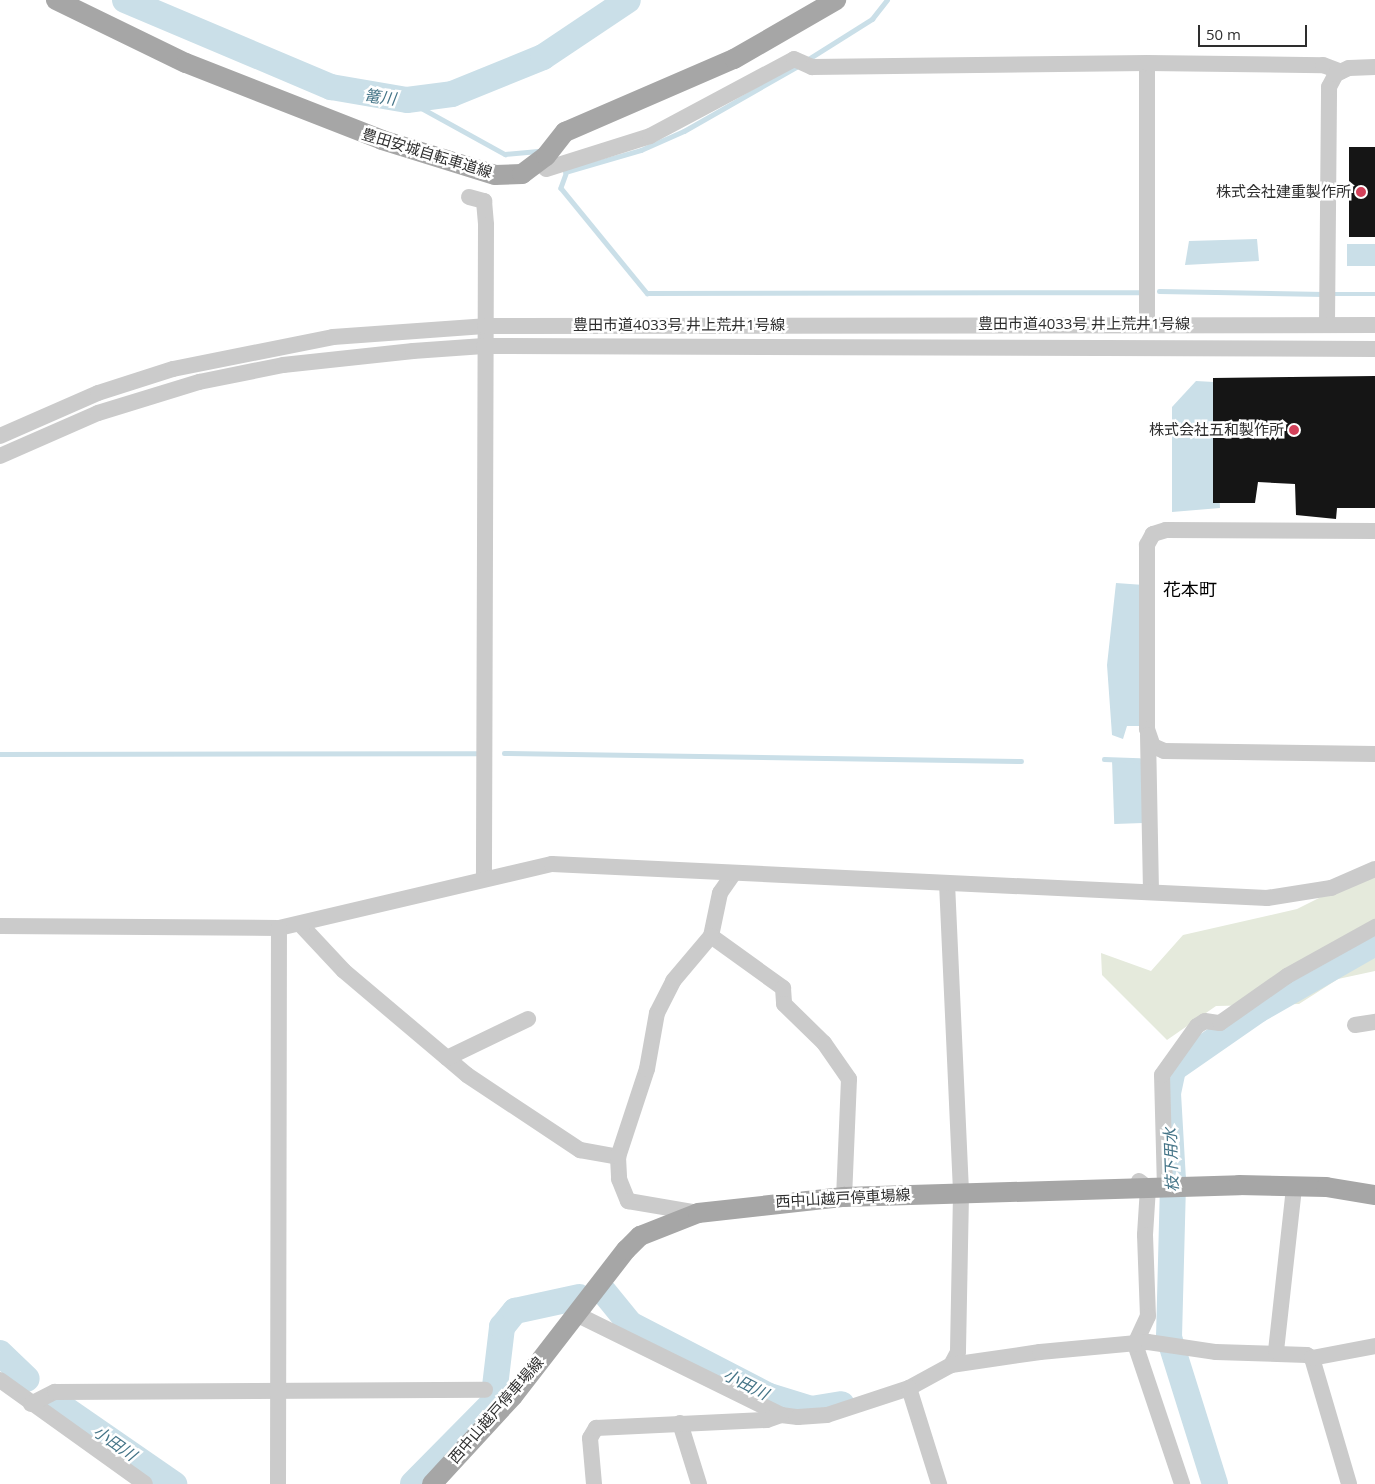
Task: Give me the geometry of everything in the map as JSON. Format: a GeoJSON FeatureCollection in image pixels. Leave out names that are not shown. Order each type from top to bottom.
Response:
{"type":"FeatureCollection","features":[{"type":"Feature","properties":{"kind":"main road","name":"豊田安城自転車道線"},"geometry":{"type":"LineString","coordinates":[[56,0],[195,67],[382,140],[495,176],[522,174],[546,156],[566,132],[734,59],[836,0]]}},
{"type":"Feature","properties":{"kind":"main road","name":"西中山越戸停車場線"},"geometry":{"type":"LineString","coordinates":[[432,1484],[507,1403],[640,1236],[698,1213],[844,1197],[1158,1186],[1326,1187],[1375,1196]]}},
{"type":"Feature","properties":{"kind":"street"},"geometry":{"type":"LineString","coordinates":[[546,169],[650,136],[794,59],[812,67],[1147,63],[1323,65],[1341,72],[1375,66]]}},
{"type":"Feature","properties":{"kind":"street"},"geometry":{"type":"LineString","coordinates":[[1147,63],[1147,324]]}},
{"type":"Feature","properties":{"kind":"street"},"geometry":{"type":"LineString","coordinates":[[1327,324],[1328,87],[1341,72]]}},
{"type":"Feature","properties":{"kind":"street"},"geometry":{"type":"LineString","coordinates":[[469,197],[484,201],[484,878]]}},
{"type":"Feature","properties":{"kind":"street","name":"豊田市道4033号 井上荒井1号線"},"geometry":{"type":"LineString","coordinates":[[0,436],[98,393],[173,368],[270,346],[333,336],[485,326],[1375,324]]}},
{"type":"Feature","properties":{"kind":"street","name":"豊田市道4033号 井上荒井1号線"},"geometry":{"type":"LineString","coordinates":[[0,456],[98,413],[231,375],[340,357],[484,346],[1375,349]]}},
{"type":"Feature","properties":{"kind":"street"},"geometry":{"type":"LineString","coordinates":[[1151,890],[1147,545],[1153,534],[1166,530],[1375,531]]}},
{"type":"Feature","properties":{"kind":"street"},"geometry":{"type":"LineString","coordinates":[[1148,734],[1153,746],[1164,751],[1375,754]]}},
{"type":"Feature","properties":{"kind":"street"},"geometry":{"type":"LineString","coordinates":[[0,926],[279,928],[484,878],[552,864],[947,883],[1297,896],[1375,869]]}},
{"type":"Feature","properties":{"kind":"street"},"geometry":{"type":"LineString","coordinates":[[698,1213],[628,1201],[619,1179],[618,1157],[646,1069],[657,1014],[673,981],[710,936],[720,893],[734,873]]}},
{"type":"Feature","properties":{"kind":"street"},"geometry":{"type":"LineString","coordinates":[[947,883],[961,1194],[958,1352],[951,1366]]}},
{"type":"Feature","properties":{"kind":"street"},"geometry":{"type":"LineString","coordinates":[[300,924],[344,971],[447,1058],[580,1150],[618,1157]]}},
{"type":"Feature","properties":{"kind":"street"},"geometry":{"type":"LineString","coordinates":[[1182,1484],[1135,1344],[1148,1316],[1145,1235],[1158,1186],[1162,1075],[1197,1026],[1204,1021],[1220,1024],[1287,976],[1375,927]]}},
{"type":"Feature","properties":{"kind":"street"},"geometry":{"type":"LineString","coordinates":[[278,1484],[279,928]]}},
{"type":"Feature","properties":{"kind":"street"},"geometry":{"type":"LineString","coordinates":[[710,936],[783,988],[784,1004],[824,1043],[849,1080],[844,1197]]}},
{"type":"Feature","properties":{"kind":"street"},"geometry":{"type":"LineString","coordinates":[[447,1058],[528,1019]]}},
{"type":"Feature","properties":{"kind":"street"},"geometry":{"type":"LineString","coordinates":[[1355,1025],[1375,1022]]}},
{"type":"Feature","properties":{"kind":"street"},"geometry":{"type":"LineString","coordinates":[[1276,1351],[1294,1187]]}},
{"type":"Feature","properties":{"kind":"street"},"geometry":{"type":"LineString","coordinates":[[578,1315],[782,1415]]}},
{"type":"Feature","properties":{"kind":"street"},"geometry":{"type":"LineString","coordinates":[[594,1484],[590,1438],[596,1428],[767,1420],[782,1415],[827,1415],[909,1388],[951,1366],[1135,1344],[1159,1343],[1216,1352],[1276,1351],[1282,1356],[1312,1358],[1375,1346]]}},
{"type":"Feature","properties":{"kind":"street"},"geometry":{"type":"LineString","coordinates":[[1312,1358],[1349,1484]]}},
{"type":"Feature","properties":{"kind":"street"},"geometry":{"type":"LineString","coordinates":[[0,1380],[145,1484]]}},
{"type":"Feature","properties":{"kind":"street"},"geometry":{"type":"LineString","coordinates":[[909,1388],[938,1484]]}},
{"type":"Feature","properties":{"kind":"street"},"geometry":{"type":"LineString","coordinates":[[32,1404],[55,1392],[485,1390]]}},
{"type":"Feature","properties":{"kind":"street"},"geometry":{"type":"LineString","coordinates":[[680,1423],[699,1484]]}},
{"type":"Feature","properties":{"kind":"shaded area"},"geometry":{"type":"Polygon","coordinates":[[[1375,870],[1375,971],[1338,979],[1299,1004],[1216,1006],[1167,1040],[1102,975],[1101,953],[1151,971],[1183,935],[1297,909],[1375,870]]]}},
{"type":"Feature","properties":{"kind":"water"},"geometry":{"type":"Polygon","coordinates":[[[1257,239],[1259,261],[1185,265],[1189,241],[1257,239]]]}},
{"type":"Feature","properties":{"kind":"water"},"geometry":{"type":"Polygon","coordinates":[[[1347,244],[1375,244],[1375,266],[1347,266],[1347,244]]]}},
{"type":"Feature","properties":{"kind":"water"},"geometry":{"type":"Polygon","coordinates":[[[1196,381],[1214,382],[1220,508],[1172,512],[1172,407],[1196,381]]]}},
{"type":"Feature","properties":{"kind":"water"},"geometry":{"type":"Polygon","coordinates":[[[1116,583],[1144,585],[1143,726],[1127,726],[1123,739],[1112,735],[1107,665],[1116,583]]]}},
{"type":"Feature","properties":{"kind":"water"},"geometry":{"type":"Polygon","coordinates":[[[1141,759],[1143,823],[1114,824],[1112,760],[1141,759]]]}},
{"type":"Feature","properties":{"kind":"building","name":"株式会社建重製作所"},"geometry":{"type":"Polygon","coordinates":[[[1349,147],[1375,147],[1375,237],[1349,237],[1349,147]]]}},
{"type":"Feature","properties":{"kind":"building","name":"株式会社五和製作所"},"geometry":{"type":"Polygon","coordinates":[[[1375,376],[1375,508],[1337,508],[1336,519],[1296,515],[1295,484],[1258,482],[1255,503],[1213,503],[1213,378],[1375,376]]]}},
{"type":"Feature","properties":{"kind":"waterway","name":"篭川"},"geometry":{"type":"LineString","coordinates":[[125,0],[331,87],[407,100],[452,94],[543,57],[628,0]]}},
{"type":"Feature","properties":{"kind":"waterway"},"geometry":{"type":"LineString","coordinates":[[807,60],[872,19],[887,0]]}},
{"type":"Feature","properties":{"kind":"waterway"},"geometry":{"type":"LineString","coordinates":[[565,172],[641,150],[684,131],[796,67]]}},
{"type":"Feature","properties":{"kind":"waterway"},"geometry":{"type":"LineString","coordinates":[[407,100],[505,154],[538,151]]}},
{"type":"Feature","properties":{"kind":"waterway"},"geometry":{"type":"LineString","coordinates":[[566,174],[561,188],[647,293],[1140,292]]}},
{"type":"Feature","properties":{"kind":"waterway"},"geometry":{"type":"LineString","coordinates":[[1159,291],[1324,294]]}},
{"type":"Feature","properties":{"kind":"waterway"},"geometry":{"type":"LineString","coordinates":[[1331,294],[1375,294]]}},
{"type":"Feature","properties":{"kind":"waterway"},"geometry":{"type":"LineString","coordinates":[[0,754],[478,753]]}},
{"type":"Feature","properties":{"kind":"waterway"},"geometry":{"type":"LineString","coordinates":[[504,753],[1021,761]]}},
{"type":"Feature","properties":{"kind":"waterway"},"geometry":{"type":"LineString","coordinates":[[1104,759],[1139,760]]}},
{"type":"Feature","properties":{"kind":"waterway","name":"枝下用水"},"geometry":{"type":"LineString","coordinates":[[1215,1484],[1169,1337],[1173,1180],[1168,1093],[1173,1069],[1258,1010],[1375,943]]}},
{"type":"Feature","properties":{"kind":"waterway","name":"小田川"},"geometry":{"type":"LineString","coordinates":[[604,1292],[630,1324],[769,1396],[811,1409],[842,1404]]}},
{"type":"Feature","properties":{"kind":"waterway","name":"小田川"},"geometry":{"type":"LineString","coordinates":[[413,1484],[493,1403],[502,1327],[515,1311],[580,1297]]}},
{"type":"Feature","properties":{"kind":"waterway","name":"小田川"},"geometry":{"type":"LineString","coordinates":[[0,1353],[27,1379]]}},
{"type":"Feature","properties":{"kind":"waterway","name":"小田川"},"geometry":{"type":"LineString","coordinates":[[55,1402],[174,1484]]}},
{"type":"Feature","properties":{"kind":"place","name":"株式会社建重製作所"},"geometry":{"type":"Point","coordinates":[1361,192]}},
{"type":"Feature","properties":{"kind":"place","name":"株式会社五和製作所"},"geometry":{"type":"Point","coordinates":[1294,430]}},
{"type":"Feature","properties":{"kind":"district","name":"花本町"},"geometry":{"type":"Point","coordinates":[1190,589]}}]}
